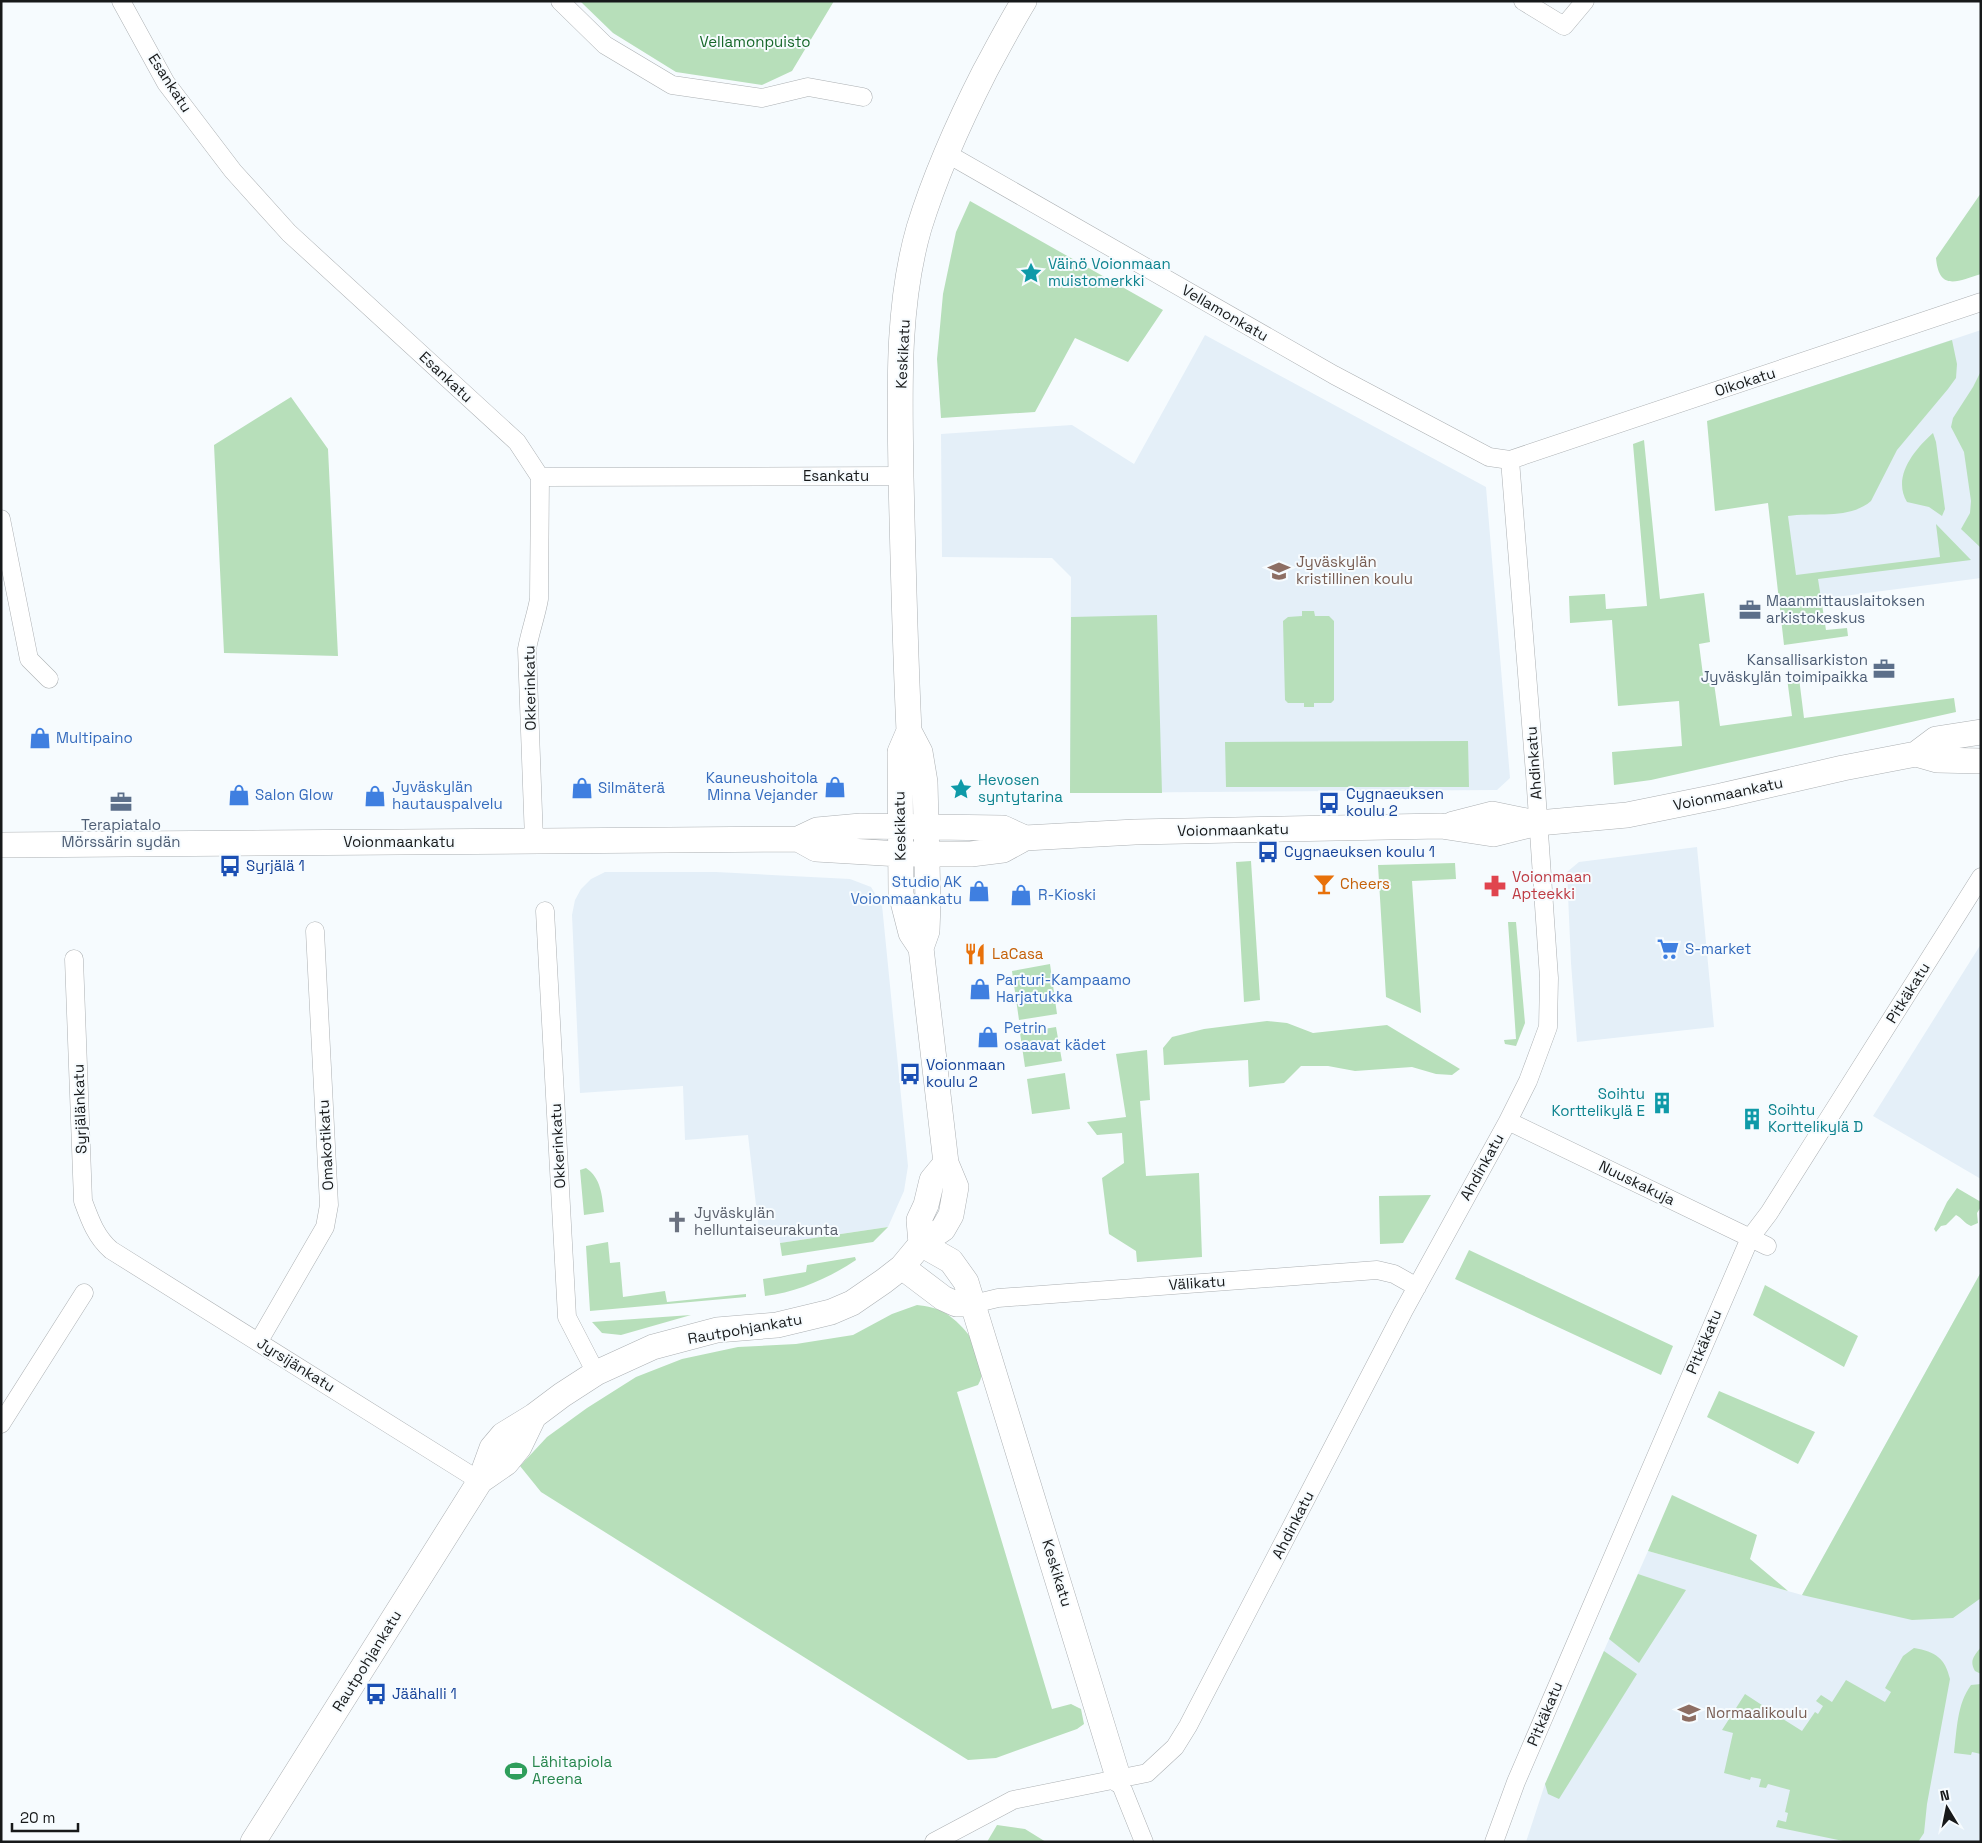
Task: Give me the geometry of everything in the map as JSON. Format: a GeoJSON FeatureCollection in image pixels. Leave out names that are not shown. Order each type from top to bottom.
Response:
{"type":"FeatureCollection","features":[{"type":"Feature","properties":{"kind":"street","name":"Esankatu"},"geometry":{"type":"LineString","coordinates":[[121,1],[166,83],[233,171],[289,233],[517,442],[540,477],[901,476]]}},
{"type":"Feature","properties":{"kind":"street"},"geometry":{"type":"LineString","coordinates":[[560,1],[605,45],[672,85],[762,98],[808,88],[863,97]]}},
{"type":"Feature","properties":{"kind":"street","name":"Keskikatu"},"geometry":{"type":"LineString","coordinates":[[902,1267],[921,1244],[943,1229],[952,1215],[956,1187],[946,1163],[921,948],[927,931],[928,827],[925,782],[920,752],[909,732],[902,596],[902,360],[906,295],[919,229],[959,120],[1008,27],[1024,1]]}},
{"type":"Feature","properties":{"kind":"street"},"geometry":{"type":"LineString","coordinates":[[1523,1],[1564,26],[1585,1]]}},
{"type":"Feature","properties":{"kind":"street","name":"Vellamonkatu"},"geometry":{"type":"LineString","coordinates":[[946,153],[1334,375],[1488,457],[1510,460]]}},
{"type":"Feature","properties":{"kind":"street","name":"Oikokatu"},"geometry":{"type":"LineString","coordinates":[[1510,460],[1981,302]]}},
{"type":"Feature","properties":{"kind":"street","name":"Ahdinkatu"},"geometry":{"type":"LineString","coordinates":[[934,1842],[1013,1800],[1147,1774],[1175,1747],[1188,1726],[1417,1287],[1528,1081],[1548,1027],[1549,978],[1510,460]]}},
{"type":"Feature","properties":{"kind":"street","name":"Okkerinkatu"},"geometry":{"type":"LineString","coordinates":[[534,840],[527,649],[539,599],[540,477]]}},
{"type":"Feature","properties":{"kind":"street"},"geometry":{"type":"LineString","coordinates":[[1,519],[29,659],[49,679]]}},
{"type":"Feature","properties":{"kind":"street","name":"Keskikatu"},"geometry":{"type":"LineString","coordinates":[[909,732],[900,752],[901,894],[911,933],[921,948]]}},
{"type":"Feature","properties":{"kind":"street","name":"Voionmaankatu"},"geometry":{"type":"LineString","coordinates":[[798,839],[816,848],[900,854],[971,854],[1003,850],[1025,838],[1134,832],[1441,826],[1492,814],[1538,823],[1627,815],[1916,754],[1936,739],[1981,732]]}},
{"type":"Feature","properties":{"kind":"street","name":"Voionmaankatu"},"geometry":{"type":"LineString","coordinates":[[1916,754],[1937,760],[1981,761]]}},
{"type":"Feature","properties":{"kind":"street","name":"Voionmaankatu"},"geometry":{"type":"LineString","coordinates":[[1,845],[798,839],[817,830],[861,826],[1003,828],[1025,838]]}},
{"type":"Feature","properties":{"kind":"street","name":"Pitkäkatu"},"geometry":{"type":"LineString","coordinates":[[1494,1842],[1507,1804],[1750,1238],[1769,1213],[1981,877]]}},
{"type":"Feature","properties":{"kind":"street","name":"Okkerinkatu"},"geometry":{"type":"LineString","coordinates":[[545,911],[567,1317],[596,1373]]}},
{"type":"Feature","properties":{"kind":"street","name":"Omakotikatu"},"geometry":{"type":"LineString","coordinates":[[258,1341],[325,1227],[329,1205],[315,931]]}},
{"type":"Feature","properties":{"kind":"street","name":"Syrjälänkatu"},"geometry":{"type":"LineString","coordinates":[[74,959],[83,1201],[92,1226],[102,1242],[111,1250]]}},
{"type":"Feature","properties":{"kind":"street","name":"Nuuskakuja"},"geometry":{"type":"LineString","coordinates":[[1508,1121],[1767,1246]]}},
{"type":"Feature","properties":{"kind":"street","name":"Keskikatu"},"geometry":{"type":"LineString","coordinates":[[921,1244],[951,1261],[966,1282],[1119,1780],[1144,1842]]}},
{"type":"Feature","properties":{"kind":"street","name":"Jyrsijänkatu"},"geometry":{"type":"LineString","coordinates":[[111,1250],[480,1480]]}},
{"type":"Feature","properties":{"kind":"street"},"geometry":{"type":"LineString","coordinates":[[902,1267],[943,1298],[956,1304],[973,1304]]}},
{"type":"Feature","properties":{"kind":"street","name":"Rautpohjankatu"},"geometry":{"type":"LineString","coordinates":[[253,1842],[480,1480],[506,1463],[519,1447],[534,1416],[562,1394],[596,1373],[653,1347],[708,1333],[777,1325],[831,1312],[852,1302],[902,1267]]}},
{"type":"Feature","properties":{"kind":"street","name":"Välikatu"},"geometry":{"type":"LineString","coordinates":[[973,1304],[998,1298],[1377,1270],[1394,1274],[1417,1287]]}},
{"type":"Feature","properties":{"kind":"street"},"geometry":{"type":"LineString","coordinates":[[1,1424],[84,1293]]}},
{"type":"Feature","properties":{"kind":"shaded area"},"geometry":{"type":"Polygon","coordinates":[[[1981,330],[1981,578],[1791,603],[1765,402],[1981,330]]]}},
{"type":"Feature","properties":{"kind":"shaded area","name":"Jyväskylän kristillinen koulu"},"geometry":{"type":"Polygon","coordinates":[[[1205,335],[1486,487],[1510,778],[1497,790],[1070,793],[1071,577],[1052,558],[942,557],[941,434],[1072,425],[1134,464],[1205,335]]]}},
{"type":"Feature","properties":{"kind":"shaded area"},"geometry":{"type":"Polygon","coordinates":[[[1697,847],[1714,1027],[1577,1042],[1567,872],[1579,862],[1697,847]]]}},
{"type":"Feature","properties":{"kind":"shaded area"},"geometry":{"type":"Polygon","coordinates":[[[605,872],[716,872],[850,879],[871,887],[882,905],[908,1166],[904,1191],[888,1227],[780,1243],[778,1228],[759,1231],[748,1135],[685,1140],[683,1086],[580,1093],[572,915],[575,900],[581,889],[591,879],[605,872]]]}},
{"type":"Feature","properties":{"kind":"shaded area"},"geometry":{"type":"Polygon","coordinates":[[[1981,944],[1981,1179],[1873,1116],[1981,944]]]}},
{"type":"Feature","properties":{"kind":"shaded area"},"geometry":{"type":"Polygon","coordinates":[[[1981,1272],[1981,1842],[1526,1842],[1545,1784],[1648,1551],[1802,1595],[1981,1272]]]}},
{"type":"Feature","properties":{"kind":"green space","name":"Vellamonpuisto"},"geometry":{"type":"Polygon","coordinates":[[[580,1],[834,1],[792,71],[762,85],[676,72],[613,33],[580,1]]]}},
{"type":"Feature","properties":{"kind":"green space"},"geometry":{"type":"Polygon","coordinates":[[[1981,193],[1981,274],[1957,281],[1945,280],[1938,269],[1936,258],[1981,193]]]}},
{"type":"Feature","properties":{"kind":"green space"},"geometry":{"type":"Polygon","coordinates":[[[970,201],[1163,310],[1128,362],[1075,338],[1035,412],[941,418],[937,359],[943,294],[956,232],[970,201]]]}},
{"type":"Feature","properties":{"kind":"green space"},"geometry":{"type":"Polygon","coordinates":[[[1952,340],[1957,364],[1956,378],[1897,450],[1871,501],[1853,511],[1842,513],[1788,516],[1796,575],[1940,557],[1936,524],[1971,560],[1818,579],[1826,630],[1847,628],[1848,636],[1784,645],[1768,503],[1715,511],[1707,421],[1952,340]]]}},
{"type":"Feature","properties":{"kind":"green space"},"geometry":{"type":"Polygon","coordinates":[[[1981,371],[1981,548],[1961,529],[1970,513],[1971,501],[1964,452],[1951,427],[1953,418],[1981,371]]]}},
{"type":"Feature","properties":{"kind":"green space"},"geometry":{"type":"Polygon","coordinates":[[[291,397],[328,449],[338,656],[224,653],[214,445],[291,397]]]}},
{"type":"Feature","properties":{"kind":"green space"},"geometry":{"type":"Polygon","coordinates":[[[1933,433],[1936,442],[1945,509],[1942,516],[1929,507],[1907,502],[1903,493],[1902,483],[1907,464],[1919,447],[1933,433]]]}},
{"type":"Feature","properties":{"kind":"green space"},"geometry":{"type":"Polygon","coordinates":[[[1644,440],[1660,599],[1704,593],[1710,642],[1699,644],[1704,683],[1714,683],[1720,726],[1792,716],[1787,678],[1799,678],[1804,718],[1954,698],[1956,712],[1651,780],[1614,785],[1612,752],[1682,746],[1679,701],[1618,706],[1612,620],[1570,623],[1569,596],[1605,594],[1606,609],[1647,606],[1633,444],[1644,440]]]}},
{"type":"Feature","properties":{"kind":"green space"},"geometry":{"type":"Polygon","coordinates":[[[1302,611],[1314,611],[1315,616],[1329,616],[1334,621],[1334,700],[1331,703],[1314,703],[1314,707],[1304,707],[1304,703],[1288,703],[1285,700],[1283,621],[1288,617],[1302,616],[1302,611]]]}},
{"type":"Feature","properties":{"kind":"green space"},"geometry":{"type":"Polygon","coordinates":[[[1157,615],[1162,793],[1070,793],[1071,617],[1157,615]]]}},
{"type":"Feature","properties":{"kind":"green space"},"geometry":{"type":"Polygon","coordinates":[[[1468,741],[1469,787],[1226,787],[1225,742],[1468,741]]]}},
{"type":"Feature","properties":{"kind":"green space"},"geometry":{"type":"Polygon","coordinates":[[[1251,861],[1260,1000],[1244,1002],[1236,862],[1251,861]]]}},
{"type":"Feature","properties":{"kind":"green space"},"geometry":{"type":"Polygon","coordinates":[[[1455,863],[1456,879],[1412,881],[1421,1013],[1386,997],[1378,865],[1455,863]]]}},
{"type":"Feature","properties":{"kind":"green space"},"geometry":{"type":"Polygon","coordinates":[[[1508,922],[1516,922],[1525,1023],[1516,1046],[1505,1044],[1504,1040],[1516,1039],[1508,922]]]}},
{"type":"Feature","properties":{"kind":"green space"},"geometry":{"type":"Polygon","coordinates":[[[1050,964],[1057,1014],[1019,1020],[1012,971],[1050,964]]]}},
{"type":"Feature","properties":{"kind":"green space"},"geometry":{"type":"Polygon","coordinates":[[[1267,1021],[1287,1023],[1313,1033],[1387,1025],[1460,1069],[1452,1075],[1436,1074],[1412,1067],[1355,1071],[1328,1066],[1301,1066],[1284,1083],[1249,1087],[1248,1060],[1164,1065],[1163,1048],[1172,1037],[1204,1029],[1267,1021]]]}},
{"type":"Feature","properties":{"kind":"green space"},"geometry":{"type":"Polygon","coordinates":[[[1056,1027],[1062,1061],[1025,1067],[1020,1033],[1056,1027]]]}},
{"type":"Feature","properties":{"kind":"green space"},"geometry":{"type":"Polygon","coordinates":[[[1147,1050],[1150,1100],[1140,1101],[1146,1176],[1199,1173],[1202,1257],[1137,1262],[1136,1251],[1109,1234],[1102,1178],[1124,1163],[1122,1133],[1097,1135],[1087,1122],[1126,1117],[1116,1054],[1147,1050]]]}},
{"type":"Feature","properties":{"kind":"green space"},"geometry":{"type":"Polygon","coordinates":[[[1065,1073],[1070,1109],[1032,1114],[1027,1079],[1065,1073]]]}},
{"type":"Feature","properties":{"kind":"green space"},"geometry":{"type":"Polygon","coordinates":[[[586,1168],[598,1182],[604,1212],[584,1215],[580,1170],[586,1168]]]}},
{"type":"Feature","properties":{"kind":"green space"},"geometry":{"type":"Polygon","coordinates":[[[1957,1188],[1981,1202],[1981,1207],[1977,1213],[1978,1223],[1971,1226],[1956,1215],[1936,1232],[1934,1229],[1947,1202],[1957,1188]]]}},
{"type":"Feature","properties":{"kind":"green space"},"geometry":{"type":"Polygon","coordinates":[[[1431,1195],[1403,1243],[1380,1244],[1379,1196],[1431,1195]]]}},
{"type":"Feature","properties":{"kind":"green space"},"geometry":{"type":"Polygon","coordinates":[[[888,1227],[873,1242],[782,1256],[780,1243],[888,1227]]]}},
{"type":"Feature","properties":{"kind":"green space"},"geometry":{"type":"Polygon","coordinates":[[[608,1242],[610,1263],[620,1262],[623,1297],[665,1291],[667,1302],[746,1294],[746,1297],[590,1311],[586,1246],[608,1242]]]}},
{"type":"Feature","properties":{"kind":"green space"},"geometry":{"type":"Polygon","coordinates":[[[1469,1250],[1673,1346],[1661,1375],[1455,1279],[1469,1250]]]}},
{"type":"Feature","properties":{"kind":"green space"},"geometry":{"type":"Polygon","coordinates":[[[855,1257],[856,1260],[846,1267],[813,1283],[801,1288],[765,1296],[763,1279],[806,1272],[807,1265],[855,1257]]]}},
{"type":"Feature","properties":{"kind":"green space"},"geometry":{"type":"Polygon","coordinates":[[[1981,1272],[1981,1598],[1953,1618],[1912,1620],[1802,1595],[1981,1272]]]}},
{"type":"Feature","properties":{"kind":"green space"},"geometry":{"type":"Polygon","coordinates":[[[1765,1285],[1858,1336],[1844,1367],[1753,1315],[1765,1285]]]}},
{"type":"Feature","properties":{"kind":"green space"},"geometry":{"type":"Polygon","coordinates":[[[917,1305],[940,1310],[955,1320],[970,1336],[980,1355],[982,1375],[978,1385],[957,1392],[1052,1709],[1071,1704],[1081,1709],[1084,1724],[1077,1729],[996,1758],[968,1760],[541,1492],[520,1466],[547,1437],[587,1408],[636,1377],[682,1359],[738,1347],[796,1344],[853,1335],[892,1314],[917,1305]]]}},
{"type":"Feature","properties":{"kind":"green space"},"geometry":{"type":"Polygon","coordinates":[[[691,1315],[621,1335],[602,1333],[592,1322],[691,1315]]]}},
{"type":"Feature","properties":{"kind":"green space"},"geometry":{"type":"Polygon","coordinates":[[[1719,1391],[1815,1432],[1798,1464],[1707,1417],[1719,1391]]]}},
{"type":"Feature","properties":{"kind":"green space"},"geometry":{"type":"Polygon","coordinates":[[[1672,1495],[1757,1535],[1750,1559],[1788,1591],[1648,1551],[1672,1495]]]}},
{"type":"Feature","properties":{"kind":"green space"},"geometry":{"type":"Polygon","coordinates":[[[1638,1574],[1686,1590],[1639,1663],[1609,1639],[1638,1574]]]}},
{"type":"Feature","properties":{"kind":"green space"},"geometry":{"type":"Polygon","coordinates":[[[1981,1647],[1981,1674],[1975,1671],[1972,1661],[1981,1647]]]}},
{"type":"Feature","properties":{"kind":"green space"},"geometry":{"type":"Polygon","coordinates":[[[1914,1648],[1938,1657],[1945,1666],[1950,1679],[1927,1804],[1924,1833],[1918,1842],[1848,1842],[1776,1827],[1778,1820],[1786,1822],[1788,1813],[1785,1812],[1790,1790],[1768,1784],[1766,1788],[1759,1787],[1761,1779],[1751,1777],[1750,1780],[1724,1773],[1733,1733],[1722,1730],[1745,1694],[1768,1709],[1767,1712],[1774,1717],[1779,1711],[1785,1715],[1783,1719],[1802,1731],[1815,1712],[1818,1714],[1823,1706],[1816,1701],[1821,1695],[1832,1702],[1846,1680],[1885,1702],[1891,1692],[1885,1688],[1903,1656],[1914,1648]]]}},
{"type":"Feature","properties":{"kind":"green space"},"geometry":{"type":"Polygon","coordinates":[[[1604,1651],[1637,1674],[1559,1799],[1548,1794],[1545,1784],[1604,1651]]]}},
{"type":"Feature","properties":{"kind":"green space"},"geometry":{"type":"Polygon","coordinates":[[[1981,1684],[1981,1754],[1972,1752],[1971,1755],[1954,1753],[1958,1717],[1966,1692],[1971,1685],[1981,1684]]]}},
{"type":"Feature","properties":{"kind":"green space"},"geometry":{"type":"Polygon","coordinates":[[[997,1825],[1025,1829],[1046,1842],[987,1842],[997,1825]]]}},
{"type":"Feature","properties":{"kind":"place","name":"Väinö Voionmaan muistomerkki"},"geometry":{"type":"Point","coordinates":[1031,273]}},
{"type":"Feature","properties":{"kind":"place","name":"Jyväskylän kristillinen koulu"},"geometry":{"type":"Point","coordinates":[1279,571]}},
{"type":"Feature","properties":{"kind":"place","name":"Maanmittauslaitoksen arkistokeskus"},"geometry":{"type":"Point","coordinates":[1750,610]}},
{"type":"Feature","properties":{"kind":"place","name":"Kansallisarkiston Jyväskylän toimipaikka"},"geometry":{"type":"Point","coordinates":[1884,669]}},
{"type":"Feature","properties":{"kind":"place","name":"Multipaino"},"geometry":{"type":"Point","coordinates":[40,738]}},
{"type":"Feature","properties":{"kind":"place","name":"Kauneushoitola Minna Vejander"},"geometry":{"type":"Point","coordinates":[835,787]}},
{"type":"Feature","properties":{"kind":"place","name":"Silmäterä"},"geometry":{"type":"Point","coordinates":[582,788]}},
{"type":"Feature","properties":{"kind":"place","name":"Hevosen syntytarina"},"geometry":{"type":"Point","coordinates":[961,789]}},
{"type":"Feature","properties":{"kind":"place","name":"Salon Glow"},"geometry":{"type":"Point","coordinates":[239,795]}},
{"type":"Feature","properties":{"kind":"place","name":"Jyväskylän hautauspalvelu"},"geometry":{"type":"Point","coordinates":[375,796]}},
{"type":"Feature","properties":{"kind":"place","name":"Terapiatalo Mörssärin sydän"},"geometry":{"type":"Point","coordinates":[121,802]}},
{"type":"Feature","properties":{"kind":"place","name":"Cygnaeuksen koulu 2"},"geometry":{"type":"Point","coordinates":[1329,803]}},
{"type":"Feature","properties":{"kind":"place","name":"Cygnaeuksen koulu 1"},"geometry":{"type":"Point","coordinates":[1268,852]}},
{"type":"Feature","properties":{"kind":"place","name":"Syrjälä 1"},"geometry":{"type":"Point","coordinates":[230,866]}},
{"type":"Feature","properties":{"kind":"place","name":"Cheers"},"geometry":{"type":"Point","coordinates":[1324,884]}},
{"type":"Feature","properties":{"kind":"place","name":"Voionmaan Apteekki"},"geometry":{"type":"Point","coordinates":[1495,886]}},
{"type":"Feature","properties":{"kind":"place","name":"Studio AK Voionmaankatu"},"geometry":{"type":"Point","coordinates":[979,891]}},
{"type":"Feature","properties":{"kind":"place","name":"R-Kioski"},"geometry":{"type":"Point","coordinates":[1021,895]}},
{"type":"Feature","properties":{"kind":"place","name":"S-market"},"geometry":{"type":"Point","coordinates":[1668,949]}},
{"type":"Feature","properties":{"kind":"place","name":"LaCasa"},"geometry":{"type":"Point","coordinates":[975,954]}},
{"type":"Feature","properties":{"kind":"place","name":"Parturi-Kampaamo Harjatukka"},"geometry":{"type":"Point","coordinates":[980,989]}},
{"type":"Feature","properties":{"kind":"place","name":"Petrin osaavat kädet"},"geometry":{"type":"Point","coordinates":[988,1037]}},
{"type":"Feature","properties":{"kind":"place","name":"Voionmaan koulu 2"},"geometry":{"type":"Point","coordinates":[910,1074]}},
{"type":"Feature","properties":{"kind":"place","name":"Soihtu Korttelikylä E"},"geometry":{"type":"Point","coordinates":[1662,1103]}},
{"type":"Feature","properties":{"kind":"place","name":"Soihtu Korttelikylä D"},"geometry":{"type":"Point","coordinates":[1752,1119]}},
{"type":"Feature","properties":{"kind":"place","name":"Jyväskylän helluntaiseurakunta"},"geometry":{"type":"Point","coordinates":[677,1222]}},
{"type":"Feature","properties":{"kind":"place","name":"Jäähalli 1"},"geometry":{"type":"Point","coordinates":[376,1694]}},
{"type":"Feature","properties":{"kind":"place","name":"Normaalikoulu"},"geometry":{"type":"Point","coordinates":[1689,1713]}},
{"type":"Feature","properties":{"kind":"place","name":"Lähitapiola Areena"},"geometry":{"type":"Point","coordinates":[516,1771]}}]}
